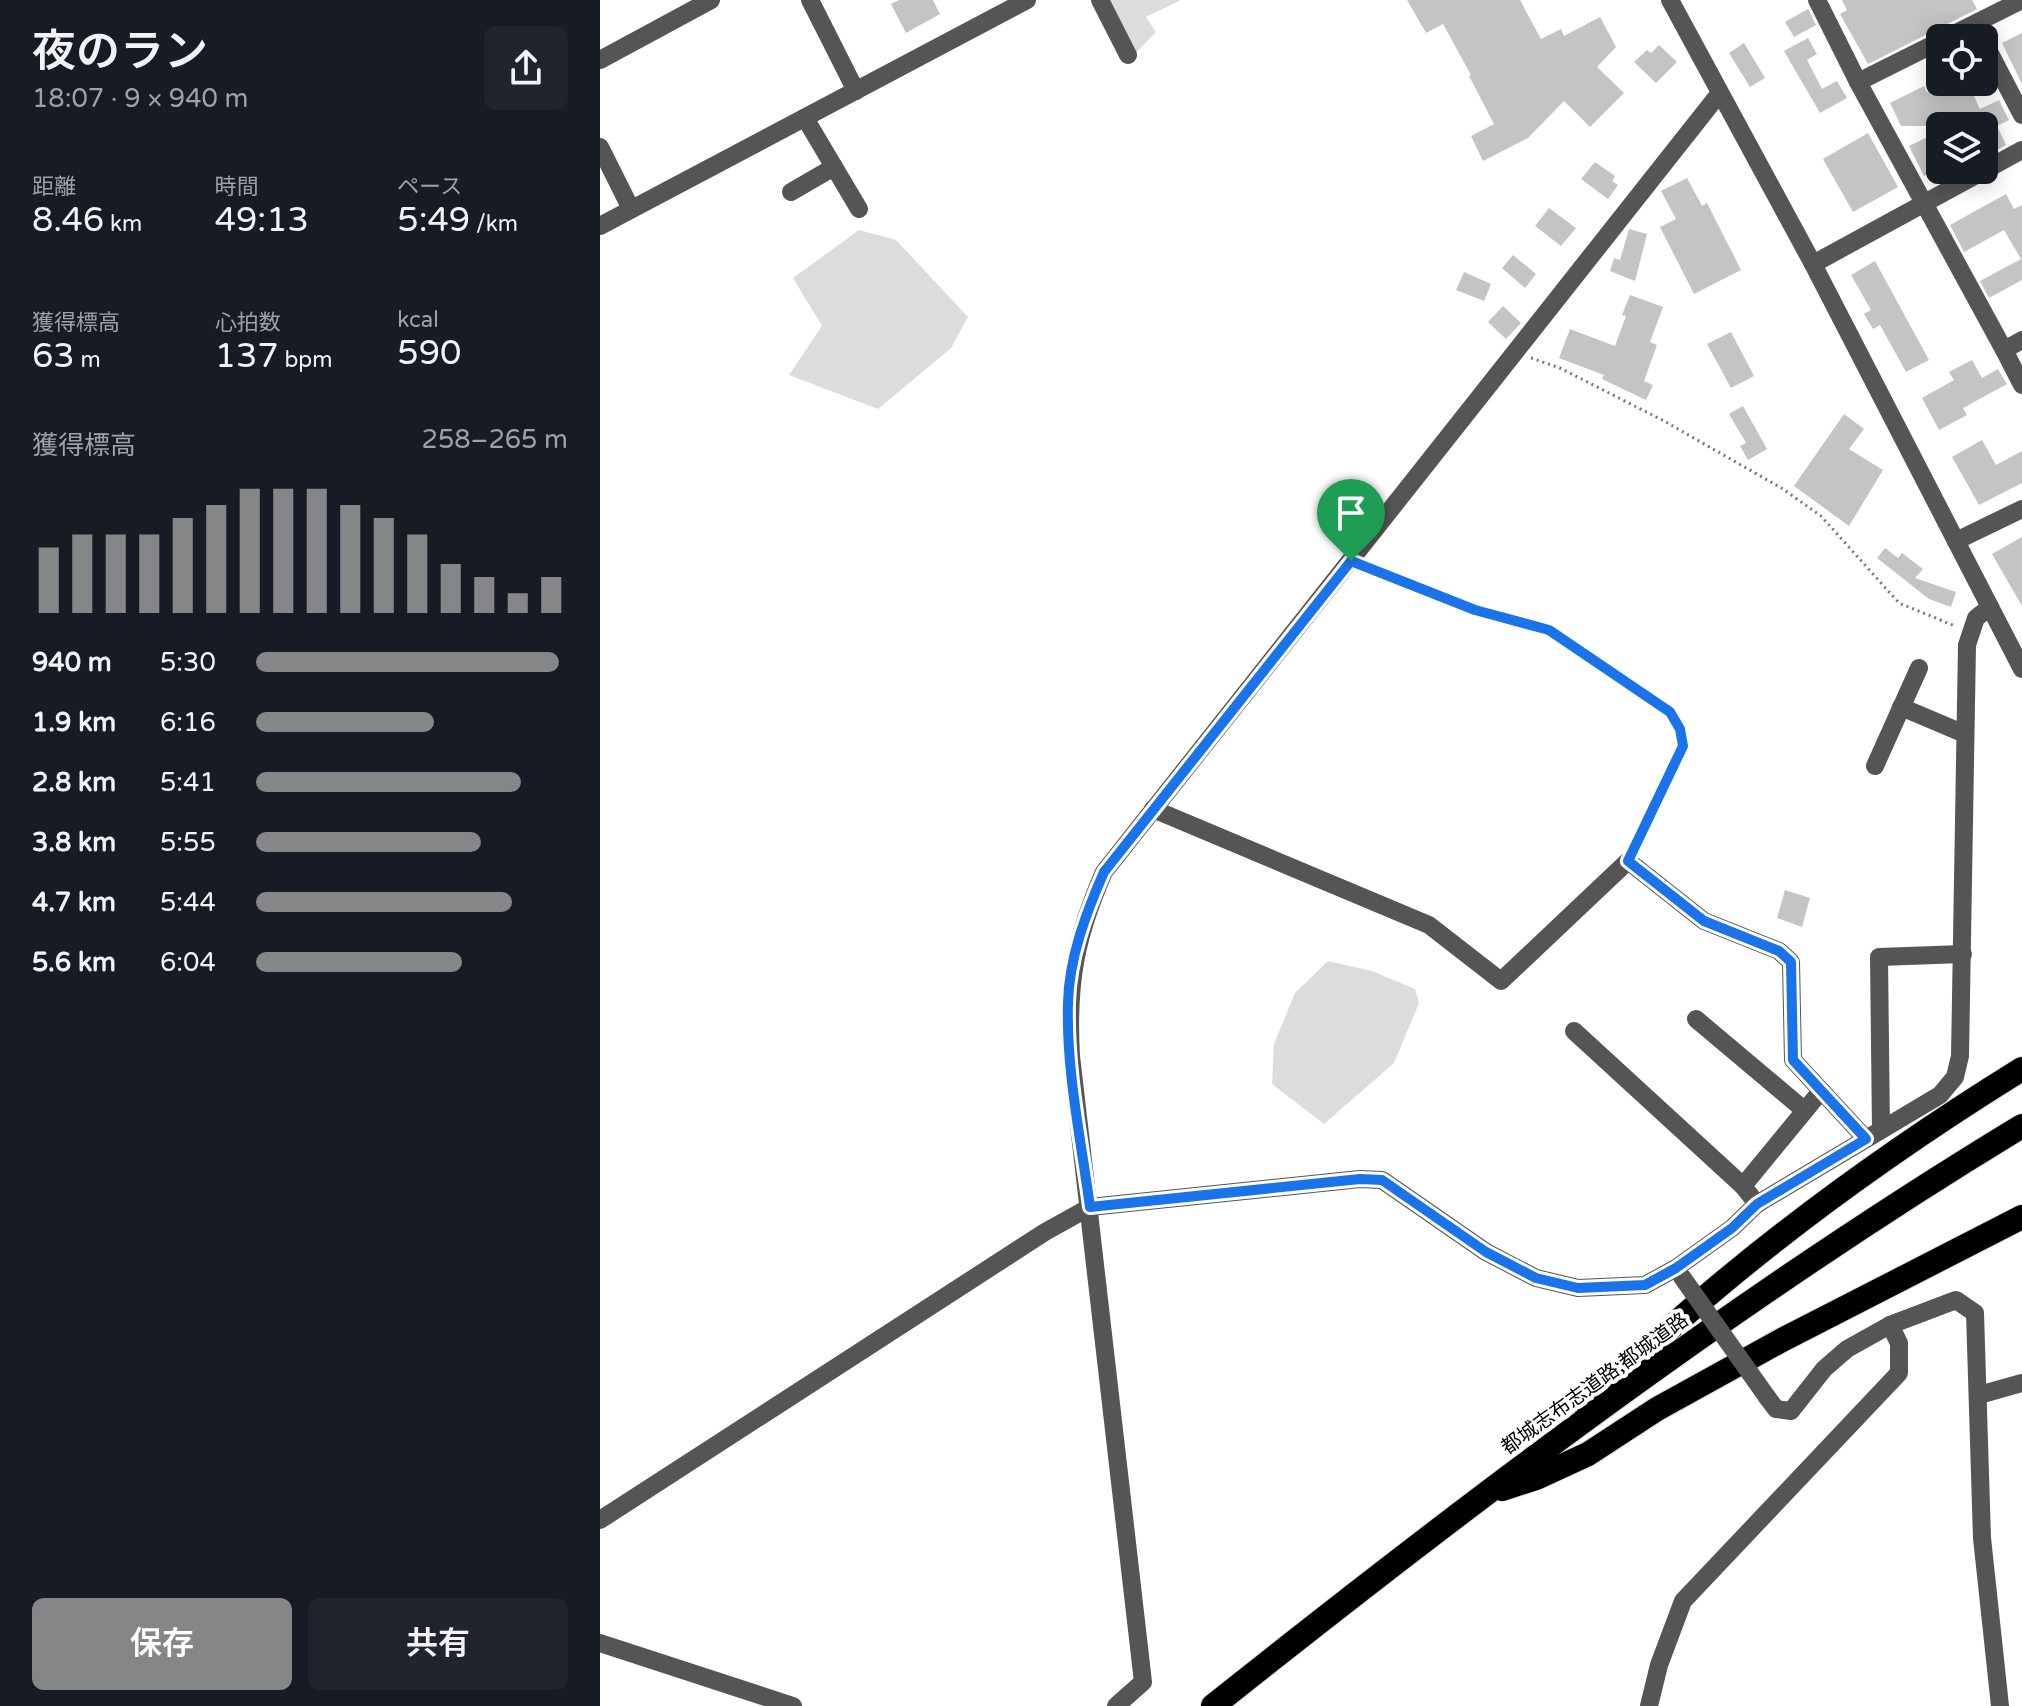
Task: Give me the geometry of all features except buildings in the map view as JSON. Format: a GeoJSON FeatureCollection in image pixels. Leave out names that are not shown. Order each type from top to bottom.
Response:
{"type":"FeatureCollection","features":[{"type":"Feature","properties":{"kind":"highway"},"geometry":{"type":"LineString","coordinates":[[1484,1494],[1721,1284],[1907,1143],[2022,1069]]}},
{"type":"Feature","properties":{"kind":"highway","name":"都城志布志道路;都城道路"},"geometry":{"type":"LineString","coordinates":[[1213,1706],[1484,1494],[1805,1263],[2022,1126]]}},
{"type":"Feature","properties":{"kind":"highway"},"geometry":{"type":"LineString","coordinates":[[1484,1494],[1536,1478],[1588,1454],[1657,1409],[1782,1340],[2022,1217]]}},
{"type":"Feature","properties":{"kind":"street"},"geometry":{"type":"LineString","coordinates":[[600,60],[711,0]]}},
{"type":"Feature","properties":{"kind":"street"},"geometry":{"type":"LineString","coordinates":[[810,0],[856,91]]}},
{"type":"Feature","properties":{"kind":"street"},"geometry":{"type":"LineString","coordinates":[[600,226],[1027,0]]}},
{"type":"Feature","properties":{"kind":"street"},"geometry":{"type":"LineString","coordinates":[[1100,0],[1128,55]]}},
{"type":"Feature","properties":{"kind":"street"},"geometry":{"type":"LineString","coordinates":[[1670,0],[1813,264],[2022,669]]}},
{"type":"Feature","properties":{"kind":"street"},"geometry":{"type":"LineString","coordinates":[[1817,0],[2022,385]]}},
{"type":"Feature","properties":{"kind":"street"},"geometry":{"type":"LineString","coordinates":[[1993,24],[2022,0]]}},
{"type":"Feature","properties":{"kind":"street"},"geometry":{"type":"LineString","coordinates":[[1858,82],[1926,48]]}},
{"type":"Feature","properties":{"kind":"street"},"geometry":{"type":"LineString","coordinates":[[1998,69],[2022,115]]}},
{"type":"Feature","properties":{"kind":"street"},"geometry":{"type":"LineString","coordinates":[[1116,1706],[1143,1682],[1071,1056],[1068,1003],[1074,958],[1089,905],[1104,872],[1719,94]]}},
{"type":"Feature","properties":{"kind":"street"},"geometry":{"type":"LineString","coordinates":[[805,118],[859,209]]}},
{"type":"Feature","properties":{"kind":"street"},"geometry":{"type":"LineString","coordinates":[[600,147],[631,209]]}},
{"type":"Feature","properties":{"kind":"street"},"geometry":{"type":"LineString","coordinates":[[1813,264],[2022,150]]}},
{"type":"Feature","properties":{"kind":"street"},"geometry":{"type":"LineString","coordinates":[[791,192],[834,167]]}},
{"type":"Feature","properties":{"kind":"street"},"geometry":{"type":"LineString","coordinates":[[2004,350],[2022,340]]}},
{"type":"Feature","properties":{"kind":"street"},"geometry":{"type":"LineString","coordinates":[[1956,541],[2022,509]]}},
{"type":"Feature","properties":{"kind":"street"},"geometry":{"type":"LineString","coordinates":[[600,1520],[1045,1232],[1090,1207],[1360,1179],[1382,1180],[1486,1252],[1536,1278],[1578,1288],[1645,1285],[1679,1273],[1757,1204],[1940,1095],[1955,1077],[1960,1056],[1963,954],[1961,876],[1969,633],[1976,618],[1990,607]]}},
{"type":"Feature","properties":{"kind":"street"},"geometry":{"type":"LineString","coordinates":[[1875,766],[1919,668]]}},
{"type":"Feature","properties":{"kind":"street"},"geometry":{"type":"LineString","coordinates":[[1901,707],[1965,734]]}},
{"type":"Feature","properties":{"kind":"street"},"geometry":{"type":"LineString","coordinates":[[1153,809],[1429,925],[1501,981],[1628,861],[1704,921],[1779,951],[1791,962],[1793,1060],[1821,1091],[1874,1135]]}},
{"type":"Feature","properties":{"kind":"street"},"geometry":{"type":"LineString","coordinates":[[1874,1135],[1879,957],[1963,954]]}},
{"type":"Feature","properties":{"kind":"street"},"geometry":{"type":"LineString","coordinates":[[1696,1019],[1804,1110]]}},
{"type":"Feature","properties":{"kind":"street"},"geometry":{"type":"LineString","coordinates":[[1574,1031],[1743,1186],[1757,1204]]}},
{"type":"Feature","properties":{"kind":"street"},"geometry":{"type":"LineString","coordinates":[[1743,1186],[1821,1091]]}},
{"type":"Feature","properties":{"kind":"street"},"geometry":{"type":"LineString","coordinates":[[1679,1273],[1776,1409],[1791,1411],[1824,1369],[1847,1349],[1890,1325],[1956,1300],[1975,1313],[1982,1538],[2000,1706]]}},
{"type":"Feature","properties":{"kind":"street"},"geometry":{"type":"LineString","coordinates":[[1649,1706],[1659,1665],[1683,1601],[1899,1373],[1899,1343],[1890,1325]]}},
{"type":"Feature","properties":{"kind":"street"},"geometry":{"type":"LineString","coordinates":[[1979,1395],[2022,1383]]}},
{"type":"Feature","properties":{"kind":"street"},"geometry":{"type":"LineString","coordinates":[[600,1643],[793,1706]]}},
{"type":"Feature","properties":{"kind":"path"},"geometry":{"type":"LineString","coordinates":[[1515,353],[1560,368],[1664,421],[1783,489],[1821,516],[1899,603],[1969,633]]}},
{"type":"Feature","properties":{"kind":"path"},"geometry":{"type":"LineString","coordinates":[[1351,561],[1475,610],[1549,630],[1670,712],[1680,729],[1683,746],[1628,861]]}},
{"type":"Feature","properties":{"kind":"shaded area"},"geometry":{"type":"Polygon","coordinates":[[[1107,0],[1181,0],[1146,17],[1156,32],[1134,55],[1107,0]]]}},
{"type":"Feature","properties":{"kind":"shaded area"},"geometry":{"type":"Polygon","coordinates":[[[859,230],[896,240],[968,317],[951,348],[878,409],[789,375],[822,326],[793,278],[859,230]]]}},
{"type":"Feature","properties":{"kind":"shaded area"},"geometry":{"type":"Polygon","coordinates":[[[1328,961],[1372,971],[1415,989],[1419,1003],[1394,1063],[1324,1124],[1272,1084],[1274,1044],[1295,993],[1328,961]]]}},
{"type":"Feature","properties":{"kind":"route"},"geometry":{"type":"LineString","coordinates":[[1351,561],[1475,610],[1549,630],[1670,712],[1680,729],[1683,746],[1628,861],[1704,921],[1779,951],[1791,962],[1793,1060],[1866,1139],[1757,1204],[1732,1228],[1676,1268],[1645,1285],[1578,1288],[1536,1278],[1486,1252],[1382,1180],[1360,1179],[1090,1207],[1071,1056],[1068,1003],[1074,958],[1089,905],[1104,872],[1351,561]]}}]}
